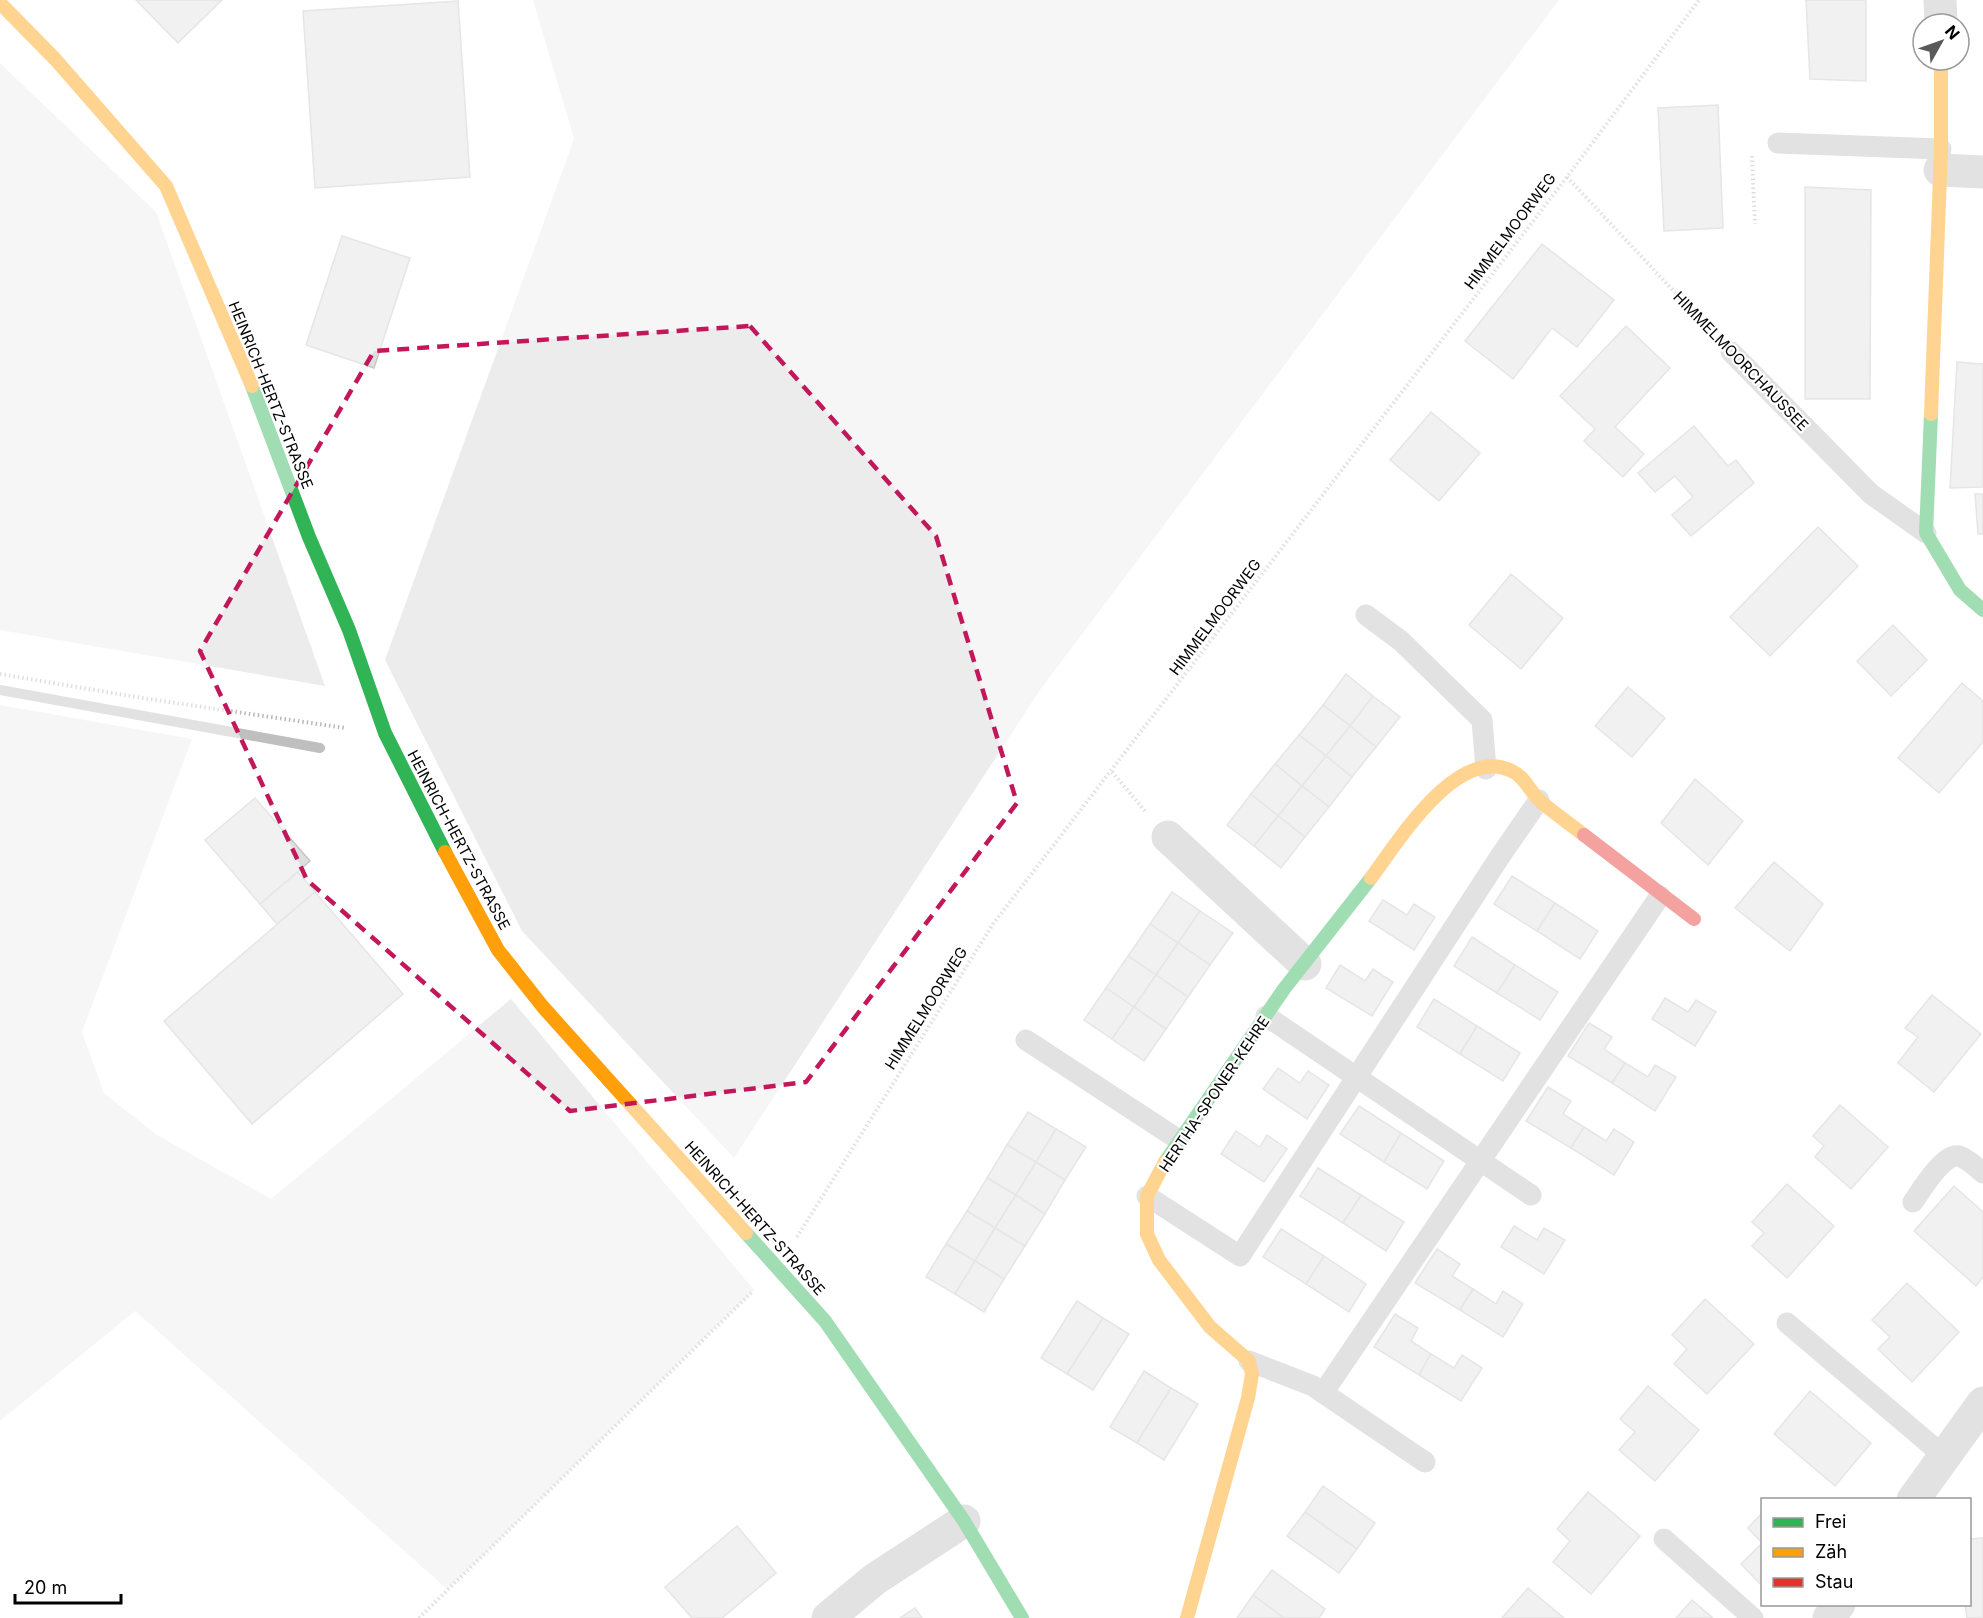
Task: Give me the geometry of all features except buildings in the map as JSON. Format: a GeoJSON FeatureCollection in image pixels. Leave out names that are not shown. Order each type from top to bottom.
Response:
{"type":"FeatureCollection","features":[{"type":"Feature","properties":{"kind":"street","name":"HEINRICH-HERTZ-STRASSE"},"geometry":{"type":"LineString","coordinates":[[0,3],[55,59],[166,186],[239,351],[309,537],[349,630],[385,734],[462,887],[498,950],[543,1007],[825,1321],[964,1521],[1022,1618]]}},
{"type":"Feature","properties":{"kind":"street"},"geometry":{"type":"LineString","coordinates":[[1926,533],[1941,160],[1941,72]]}},
{"type":"Feature","properties":{"kind":"street"},"geometry":{"type":"LineString","coordinates":[[1941,160],[1983,172]]}},
{"type":"Feature","properties":{"kind":"street","name":"HIMMELMOORCHAUSSEE"},"geometry":{"type":"LineString","coordinates":[[1926,533],[1960,590],[1983,610]]}},
{"type":"Feature","properties":{"kind":"street","name":"HERTHA-SPONER-KEHRE"},"geometry":{"type":"LineString","coordinates":[[1249,1361],[1210,1327],[1159,1260],[1147,1234],[1145,1214],[1147,1196],[1179,1140],[1266,1016],[1437,793],[1468,771],[1510,770],[1524,781],[1539,800],[1660,896],[1694,919]]}},
{"type":"Feature","properties":{"kind":"street"},"geometry":{"type":"LineString","coordinates":[[1168,837],[1305,964]]}},
{"type":"Feature","properties":{"kind":"street"},"geometry":{"type":"LineString","coordinates":[[1187,1618],[1248,1398],[1252,1374],[1249,1361]]}},
{"type":"Feature","properties":{"kind":"street"},"geometry":{"type":"LineString","coordinates":[[1914,1498],[1983,1403]]}},
{"type":"Feature","properties":{"kind":"street"},"geometry":{"type":"LineString","coordinates":[[828,1618],[875,1579],[964,1521]]}},
{"type":"Feature","properties":{"kind":"street"},"geometry":{"type":"LineString","coordinates":[[1829,1618],[1838,1606]]}},
{"type":"Feature","properties":{"kind":"lane"},"geometry":{"type":"LineString","coordinates":[[1778,144],[1941,160]]}},
{"type":"Feature","properties":{"kind":"lane","name":"HIMMELMOORCHAUSSEE"},"geometry":{"type":"LineString","coordinates":[[1731,352],[1871,494],[1926,533]]}},
{"type":"Feature","properties":{"kind":"lane"},"geometry":{"type":"LineString","coordinates":[[1366,615],[1401,641],[1482,720],[1486,769]]}},
{"type":"Feature","properties":{"kind":"lane"},"geometry":{"type":"LineString","coordinates":[[1147,1196],[1240,1256],[1539,800]]}},
{"type":"Feature","properties":{"kind":"lane"},"geometry":{"type":"LineString","coordinates":[[1323,1393],[1660,896]]}},
{"type":"Feature","properties":{"kind":"lane"},"geometry":{"type":"LineString","coordinates":[[1266,1016],[1531,1195]]}},
{"type":"Feature","properties":{"kind":"lane"},"geometry":{"type":"LineString","coordinates":[[1026,1040],[1179,1140]]}},
{"type":"Feature","properties":{"kind":"lane"},"geometry":{"type":"LineString","coordinates":[[1913,1202],[1944,1160],[1952,1156],[1960,1156],[1983,1173]]}},
{"type":"Feature","properties":{"kind":"lane"},"geometry":{"type":"LineString","coordinates":[[1787,1323],[1944,1456]]}},
{"type":"Feature","properties":{"kind":"lane"},"geometry":{"type":"LineString","coordinates":[[1249,1361],[1313,1386],[1425,1462]]}},
{"type":"Feature","properties":{"kind":"lane"},"geometry":{"type":"LineString","coordinates":[[1664,1539],[1753,1618]]}},
{"type":"Feature","properties":{"kind":"path","name":"HIMMELMOORWEG"},"geometry":{"type":"LineString","coordinates":[[419,1618],[778,1267],[993,924],[1112,772],[1699,0]]}},
{"type":"Feature","properties":{"kind":"path"},"geometry":{"type":"LineString","coordinates":[[1752,147],[1755,224]]}},
{"type":"Feature","properties":{"kind":"path","name":"HIMMELMOORCHAUSSEE"},"geometry":{"type":"LineString","coordinates":[[1566,177],[1731,352]]}},
{"type":"Feature","properties":{"kind":"path"},"geometry":{"type":"LineString","coordinates":[[0,674],[142,698],[385,734]]}},
{"type":"Feature","properties":{"kind":"path"},"geometry":{"type":"LineString","coordinates":[[1112,772],[1168,837]]}},
{"type":"Feature","properties":{"kind":"highlighted area"},"geometry":{"type":"Polygon","coordinates":[[[750,326],[936,536],[1017,803],[806,1082],[570,1111],[307,880],[200,651],[374,351],[750,326]]]}},
{"type":"Feature","properties":{"kind":"shaded area"},"geometry":{"type":"Polygon","coordinates":[[[533,0],[1559,0],[1040,690],[734,1158],[522,931],[385,660],[574,139],[533,0]]]}},
{"type":"Feature","properties":{"kind":"shaded area"},"geometry":{"type":"Polygon","coordinates":[[[0,63],[156,212],[325,686],[0,630],[0,63]]]}},
{"type":"Feature","properties":{"kind":"shaded area"},"geometry":{"type":"Polygon","coordinates":[[[0,705],[192,739],[82,1032],[104,1093],[157,1135],[271,1199],[511,999],[754,1290],[448,1590],[135,1311],[0,1421],[0,705]]]}},
{"type":"Feature","properties":{"kind":"waterway"},"geometry":{"type":"LineString","coordinates":[[0,690],[320,748]]}},
{"type":"Feature","properties":{"kind":"traffic: fast"},"geometry":{"type":"LineString","coordinates":[[252,386],[309,537],[349,630],[385,733],[445,852]]}},
{"type":"Feature","properties":{"kind":"traffic: fast"},"geometry":{"type":"LineString","coordinates":[[1931,414],[1926,533],[1960,590],[1983,610]]}},
{"type":"Feature","properties":{"kind":"traffic: fast"},"geometry":{"type":"LineString","coordinates":[[1165,1162],[1284,989],[1371,878]]}},
{"type":"Feature","properties":{"kind":"traffic: fast"},"geometry":{"type":"LineString","coordinates":[[746,1233],[825,1321],[964,1521],[1022,1618]]}},
{"type":"Feature","properties":{"kind":"traffic: slow"},"geometry":{"type":"LineString","coordinates":[[0,3],[55,59],[166,186],[252,386]]}},
{"type":"Feature","properties":{"kind":"traffic: slow"},"geometry":{"type":"LineString","coordinates":[[1931,414],[1941,149],[1941,72]]}},
{"type":"Feature","properties":{"kind":"traffic: slow"},"geometry":{"type":"LineString","coordinates":[[1371,878],[1413,821],[1450,783],[1471,771],[1491,766],[1517,774],[1540,801],[1584,835]]}},
{"type":"Feature","properties":{"kind":"traffic: slow"},"geometry":{"type":"LineString","coordinates":[[445,852],[498,950],[543,1007],[746,1233]]}},
{"type":"Feature","properties":{"kind":"traffic: slow"},"geometry":{"type":"LineString","coordinates":[[1165,1162],[1147,1196],[1147,1234],[1159,1260],[1210,1327],[1249,1361],[1252,1374],[1248,1398],[1187,1618]]}},
{"type":"Feature","properties":{"kind":"traffic: jam"},"geometry":{"type":"LineString","coordinates":[[1584,835],[1694,919]]}}]}
